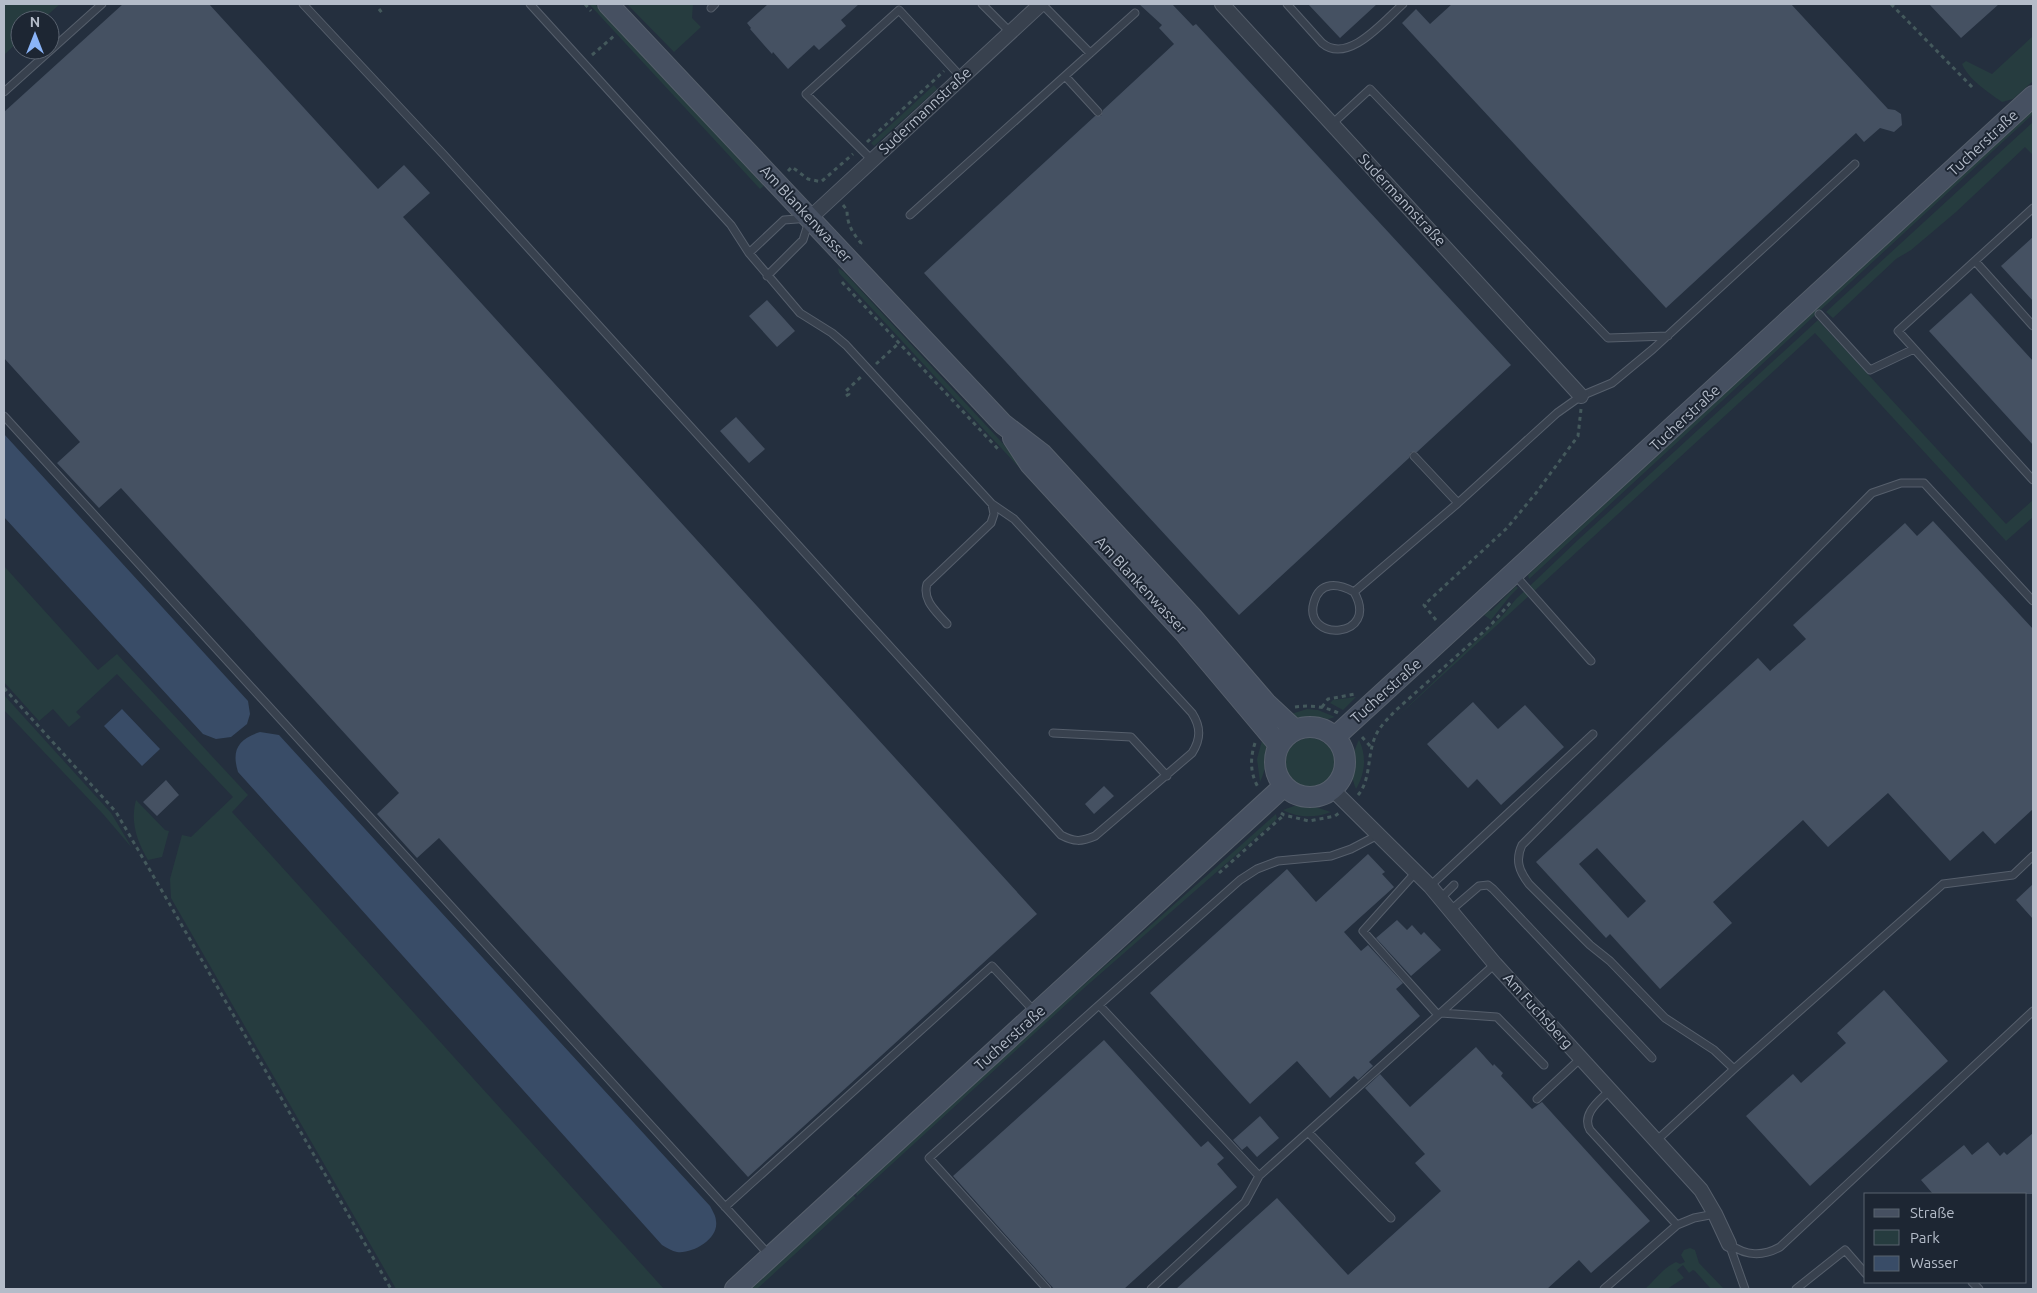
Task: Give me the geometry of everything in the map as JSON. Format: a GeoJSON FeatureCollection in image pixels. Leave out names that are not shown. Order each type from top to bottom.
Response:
{"type":"FeatureCollection","features":[{"type":"Feature","properties":{"kind":"main road","name":"Am Blankenwasser"},"geometry":{"type":"LineString","coordinates":[[602,10],[810,218],[1003,424],[1042,454],[1192,617],[1271,721],[1279,745]]}},
{"type":"Feature","properties":{"kind":"main road","name":"Tucherstraße"},"geometry":{"type":"LineString","coordinates":[[1342,731],[2033,96]]}},
{"type":"Feature","properties":{"kind":"main road","name":"Am Blankenwasser"},"geometry":{"type":"LineString","coordinates":[[1271,721],[1295,730]]}},
{"type":"Feature","properties":{"kind":"main road"},"geometry":{"type":"LineString","coordinates":[[1305,727],[1326,731],[1342,731],[1344,769],[1340,780],[1332,789],[1321,795],[1309,797],[1295,794],[1284,786],[1274,765],[1279,745],[1286,737],[1295,730],[1305,727]]}},
{"type":"Feature","properties":{"kind":"main road","name":"Tucherstraße"},"geometry":{"type":"LineString","coordinates":[[735,1289],[1284,786]]}},
{"type":"Feature","properties":{"kind":"street","name":"Sudermannstraße"},"geometry":{"type":"LineString","coordinates":[[810,218],[1041,4]]}},
{"type":"Feature","properties":{"kind":"street","name":"Sudermannstraße"},"geometry":{"type":"LineString","coordinates":[[1222,4],[1581,396]]}},
{"type":"Feature","properties":{"kind":"street","name":"Am Fuchsberg"},"geometry":{"type":"LineString","coordinates":[[1332,789],[1430,886],[1495,964],[1701,1190],[1729,1244]]}},
{"type":"Feature","properties":{"kind":"lane"},"geometry":{"type":"LineString","coordinates":[[4,92],[102,4]]}},
{"type":"Feature","properties":{"kind":"lane"},"geometry":{"type":"LineString","coordinates":[[303,4],[450,162],[1061,835],[1073,841],[1084,841],[1095,836],[1192,753],[1198,740],[1199,726],[1192,713],[1014,519],[992,504],[846,345],[832,333],[800,313],[767,276],[731,225],[530,4]]}},
{"type":"Feature","properties":{"kind":"lane"},"geometry":{"type":"LineString","coordinates":[[982,4],[1010,32]]}},
{"type":"Feature","properties":{"kind":"lane"},"geometry":{"type":"LineString","coordinates":[[1041,4],[1090,53]]}},
{"type":"Feature","properties":{"kind":"lane"},"geometry":{"type":"LineString","coordinates":[[1287,4],[1322,43],[1328,48],[1338,50],[1358,43],[1403,4]]}},
{"type":"Feature","properties":{"kind":"lane"},"geometry":{"type":"LineString","coordinates":[[872,160],[806,94],[899,10],[962,77]]}},
{"type":"Feature","properties":{"kind":"lane"},"geometry":{"type":"LineString","coordinates":[[910,214],[1135,13]]}},
{"type":"Feature","properties":{"kind":"lane"},"geometry":{"type":"LineString","coordinates":[[1065,76],[1098,112]]}},
{"type":"Feature","properties":{"kind":"lane"},"geometry":{"type":"LineString","coordinates":[[1332,124],[1370,89],[1608,338],[1668,336]]}},
{"type":"Feature","properties":{"kind":"lane"},"geometry":{"type":"LineString","coordinates":[[1354,592],[1458,503],[1552,418],[1581,396],[1612,383],[1668,336],[1855,164]]}},
{"type":"Feature","properties":{"kind":"lane"},"geometry":{"type":"LineString","coordinates":[[2033,208],[1898,331],[2033,480]]}},
{"type":"Feature","properties":{"kind":"lane"},"geometry":{"type":"LineString","coordinates":[[749,253],[784,220],[810,218],[803,240],[767,276]]}},
{"type":"Feature","properties":{"kind":"lane"},"geometry":{"type":"LineString","coordinates":[[1974,261],[2033,326]]}},
{"type":"Feature","properties":{"kind":"lane"},"geometry":{"type":"LineString","coordinates":[[1819,314],[1870,370],[1914,349]]}},
{"type":"Feature","properties":{"kind":"lane"},"geometry":{"type":"LineString","coordinates":[[4,416],[770,1257]]}},
{"type":"Feature","properties":{"kind":"lane"},"geometry":{"type":"LineString","coordinates":[[1414,456],[1458,503]]}},
{"type":"Feature","properties":{"kind":"lane"},"geometry":{"type":"LineString","coordinates":[[1734,1069],[1714,1050],[1666,1018],[1610,961],[1590,945],[1528,884],[1518,864],[1518,854],[1522,845],[1872,493],[1902,483],[1924,484],[2033,601]]}},
{"type":"Feature","properties":{"kind":"lane"},"geometry":{"type":"LineString","coordinates":[[947,624],[928,601],[925,590],[927,584],[991,524],[994,514],[992,504]]}},
{"type":"Feature","properties":{"kind":"lane"},"geometry":{"type":"LineString","coordinates":[[1514,574],[1590,661]]}},
{"type":"Feature","properties":{"kind":"lane"},"geometry":{"type":"LineString","coordinates":[[1334,585],[1343,586],[1354,592],[1360,608],[1357,618],[1349,628],[1333,631],[1321,626],[1313,612],[1313,604],[1323,588],[1334,585]]}},
{"type":"Feature","properties":{"kind":"lane"},"geometry":{"type":"LineString","coordinates":[[1053,733],[1131,737],[1167,776]]}},
{"type":"Feature","properties":{"kind":"lane"},"geometry":{"type":"LineString","coordinates":[[1430,886],[1593,734]]}},
{"type":"Feature","properties":{"kind":"lane"},"geometry":{"type":"LineString","coordinates":[[1047,1289],[929,1158],[1240,880],[1257,869],[1278,862],[1331,856],[1351,849],[1378,835]]}},
{"type":"Feature","properties":{"kind":"lane"},"geometry":{"type":"LineString","coordinates":[[1656,1141],[1734,1069],[1943,884],[2013,875],[2033,856]]}},
{"type":"Feature","properties":{"kind":"lane"},"geometry":{"type":"LineString","coordinates":[[1416,872],[1363,931],[1439,1014],[1497,1017],[1544,1065]]}},
{"type":"Feature","properties":{"kind":"lane"},"geometry":{"type":"LineString","coordinates":[[1441,898],[1454,885]]}},
{"type":"Feature","properties":{"kind":"lane"},"geometry":{"type":"LineString","coordinates":[[1451,910],[1479,886],[1488,885],[1652,1058]]}},
{"type":"Feature","properties":{"kind":"lane"},"geometry":{"type":"LineString","coordinates":[[1151,1289],[1245,1202],[1259,1176],[1495,964]]}},
{"type":"Feature","properties":{"kind":"lane"},"geometry":{"type":"LineString","coordinates":[[725,1207],[992,966],[1036,1014]]}},
{"type":"Feature","properties":{"kind":"lane"},"geometry":{"type":"LineString","coordinates":[[1099,1005],[1259,1176]]}},
{"type":"Feature","properties":{"kind":"lane"},"geometry":{"type":"LineString","coordinates":[[1729,1244],[1739,1251],[1752,1254],[1767,1253],[1780,1247],[2033,1011]]}},
{"type":"Feature","properties":{"kind":"lane"},"geometry":{"type":"LineString","coordinates":[[1537,1099],[1581,1058]]}},
{"type":"Feature","properties":{"kind":"lane"},"geometry":{"type":"LineString","coordinates":[[1610,1090],[1594,1105],[1588,1115],[1587,1124],[1590,1130],[1677,1225]]}},
{"type":"Feature","properties":{"kind":"lane"},"geometry":{"type":"LineString","coordinates":[[1308,1132],[1391,1218]]}},
{"type":"Feature","properties":{"kind":"lane"},"geometry":{"type":"LineString","coordinates":[[1604,1289],[1677,1225],[1694,1218],[1715,1214]]}},
{"type":"Feature","properties":{"kind":"lane"},"geometry":{"type":"LineString","coordinates":[[1729,1244],[1745,1289]]}},
{"type":"Feature","properties":{"kind":"lane"},"geometry":{"type":"LineString","coordinates":[[1796,1289],[1845,1250],[1864,1272]]}},
{"type":"Feature","properties":{"kind":"path"},"geometry":{"type":"LineString","coordinates":[[585,4],[602,10]]}},
{"type":"Feature","properties":{"kind":"path"},"geometry":{"type":"LineString","coordinates":[[1890,4],[1974,89]]}},
{"type":"Feature","properties":{"kind":"path"},"geometry":{"type":"LineString","coordinates":[[379,9],[382,13]]}},
{"type":"Feature","properties":{"kind":"path"},"geometry":{"type":"LineString","coordinates":[[608,29],[621,43]]}},
{"type":"Feature","properties":{"kind":"path"},"geometry":{"type":"LineString","coordinates":[[598,50],[614,36]]}},
{"type":"Feature","properties":{"kind":"path"},"geometry":{"type":"LineString","coordinates":[[822,181],[950,65]]}},
{"type":"Feature","properties":{"kind":"path"},"geometry":{"type":"LineString","coordinates":[[838,277],[1001,453]]}},
{"type":"Feature","properties":{"kind":"path"},"geometry":{"type":"LineString","coordinates":[[888,353],[899,343]]}},
{"type":"Feature","properties":{"kind":"path"},"geometry":{"type":"LineString","coordinates":[[1438,623],[1424,605],[1507,528],[1570,448],[1578,436],[1581,396]]}},
{"type":"Feature","properties":{"kind":"path"},"geometry":{"type":"LineString","coordinates":[[4,688],[116,812],[170,902],[391,1289]]}},
{"type":"Feature","properties":{"kind":"path"},"geometry":{"type":"LineString","coordinates":[[1284,816],[1257,786],[1251,760],[1257,737],[1283,710],[1297,706],[1315,706],[1338,713],[1342,731],[1372,747]]}},
{"type":"Feature","properties":{"kind":"green space"},"geometry":{"type":"Polygon","coordinates":[[[4,4],[60,4],[53,10],[10,10],[10,49],[4,55],[4,4]]]}},
{"type":"Feature","properties":{"kind":"green space"},"geometry":{"type":"Polygon","coordinates":[[[589,4],[595,4],[764,186],[760,189],[589,4]]]}},
{"type":"Feature","properties":{"kind":"green space"},"geometry":{"type":"Polygon","coordinates":[[[627,4],[693,4],[692,18],[701,27],[674,52],[627,4]]]}},
{"type":"Feature","properties":{"kind":"green space"},"geometry":{"type":"Polygon","coordinates":[[[2033,36],[2033,81],[2013,99],[2002,102],[1974,80],[1962,64],[1966,61],[1992,74],[2033,36]]]}},
{"type":"Feature","properties":{"kind":"green space"},"geometry":{"type":"Polygon","coordinates":[[[934,85],[937,89],[874,146],[871,143],[934,85]]]}},
{"type":"Feature","properties":{"kind":"green space"},"geometry":{"type":"Polygon","coordinates":[[[2033,109],[2033,114],[1529,579],[1528,575],[2033,109]]]}},
{"type":"Feature","properties":{"kind":"green space"},"geometry":{"type":"Polygon","coordinates":[[[2033,122],[2033,155],[2025,147],[1956,212],[1911,250],[1896,259],[1833,318],[1826,312],[2033,122]]]}},
{"type":"Feature","properties":{"kind":"green space"},"geometry":{"type":"Polygon","coordinates":[[[838,268],[844,272],[1184,639],[1181,642],[839,273],[838,268]]]}},
{"type":"Feature","properties":{"kind":"green space"},"geometry":{"type":"Polygon","coordinates":[[[1818,320],[2006,524],[2033,500],[2033,519],[2006,541],[1815,333],[1396,718],[1578,540],[1818,320]]]}},
{"type":"Feature","properties":{"kind":"green space"},"geometry":{"type":"Polygon","coordinates":[[[4,566],[98,670],[117,654],[248,795],[232,812],[664,1289],[396,1289],[171,898],[170,879],[182,835],[191,837],[233,797],[117,674],[76,712],[81,717],[69,727],[53,709],[39,721],[4,682],[4,566]]]}},
{"type":"Feature","properties":{"kind":"green space"},"geometry":{"type":"Polygon","coordinates":[[[1516,586],[1518,588],[1491,620],[1484,615],[1488,610],[1491,611],[1516,586]]]}},
{"type":"Feature","properties":{"kind":"green space"},"geometry":{"type":"Polygon","coordinates":[[[4,695],[111,813],[132,848],[103,814],[4,710],[4,695]]]}},
{"type":"Feature","properties":{"kind":"green space"},"geometry":{"type":"Polygon","coordinates":[[[1356,697],[1343,710],[1330,703],[1333,700],[1356,697]]]}},
{"type":"Feature","properties":{"kind":"green space"},"geometry":{"type":"Polygon","coordinates":[[[1307,709],[1318,710],[1335,717],[1324,720],[1311,720],[1299,719],[1288,715],[1307,709]]]}},
{"type":"Feature","properties":{"kind":"green space"},"geometry":{"type":"Polygon","coordinates":[[[1263,737],[1266,748],[1266,760],[1260,782],[1257,759],[1263,737]]]}},
{"type":"Feature","properties":{"kind":"green space"},"geometry":{"type":"Polygon","coordinates":[[[1305,738],[1315,738],[1328,745],[1335,758],[1335,768],[1328,781],[1315,788],[1305,788],[1296,784],[1289,777],[1285,768],[1285,758],[1289,749],[1296,742],[1305,738]]]}},
{"type":"Feature","properties":{"kind":"green space"},"geometry":{"type":"Polygon","coordinates":[[[1359,740],[1362,746],[1364,765],[1356,789],[1352,764],[1359,740]]]}},
{"type":"Feature","properties":{"kind":"green space"},"geometry":{"type":"Polygon","coordinates":[[[136,800],[165,830],[169,831],[162,857],[148,860],[141,846],[134,824],[136,800]]]}},
{"type":"Feature","properties":{"kind":"green space"},"geometry":{"type":"Polygon","coordinates":[[[1294,806],[1312,806],[1331,812],[1307,816],[1294,815],[1283,810],[1294,806]]]}},
{"type":"Feature","properties":{"kind":"green space"},"geometry":{"type":"Polygon","coordinates":[[[1276,814],[1277,819],[1083,989],[857,1196],[856,1193],[1026,1036],[1276,814]]]}},
{"type":"Feature","properties":{"kind":"green space"},"geometry":{"type":"Polygon","coordinates":[[[853,1195],[856,1198],[757,1289],[751,1289],[853,1195]]]}},
{"type":"Feature","properties":{"kind":"green space"},"geometry":{"type":"Polygon","coordinates":[[[1690,1248],[1695,1250],[1699,1263],[1724,1289],[1711,1289],[1695,1271],[1693,1270],[1689,1273],[1683,1265],[1677,1270],[1684,1278],[1667,1289],[1645,1289],[1672,1264],[1685,1262],[1681,1255],[1684,1250],[1690,1248]]]}},
{"type":"Feature","properties":{"kind":"water"},"geometry":{"type":"Polygon","coordinates":[[[4,434],[248,701],[250,714],[247,724],[231,737],[216,739],[203,734],[4,517],[4,434]]]}},
{"type":"Feature","properties":{"kind":"water"},"geometry":{"type":"Polygon","coordinates":[[[122,709],[160,749],[142,766],[104,726],[122,709]]]}},
{"type":"Feature","properties":{"kind":"water"},"geometry":{"type":"Polygon","coordinates":[[[260,732],[279,735],[710,1206],[715,1217],[716,1228],[704,1244],[690,1251],[683,1252],[675,1252],[662,1245],[238,772],[236,751],[238,746],[247,738],[260,732]]]}},
{"type":"Feature","properties":{"kind":"building"},"geometry":{"type":"Polygon","coordinates":[[[123,4],[209,4],[378,189],[404,165],[430,193],[403,217],[1037,914],[748,1177],[439,838],[417,858],[377,814],[399,793],[121,488],[99,508],[57,463],[80,442],[4,358],[4,112],[123,4]]]}},
{"type":"Feature","properties":{"kind":"building"},"geometry":{"type":"Polygon","coordinates":[[[768,4],[859,4],[841,20],[846,26],[819,50],[814,45],[788,69],[773,52],[772,54],[747,23],[768,4]]]}},
{"type":"Feature","properties":{"kind":"building"},"geometry":{"type":"Polygon","coordinates":[[[1139,4],[1172,4],[1193,26],[1196,24],[1511,365],[1417,452],[1411,452],[1409,458],[1239,615],[924,273],[1095,116],[1101,116],[1103,110],[1174,44],[1159,28],[1162,25],[1139,4]]]}},
{"type":"Feature","properties":{"kind":"building"},"geometry":{"type":"Polygon","coordinates":[[[1308,4],[1377,4],[1340,38],[1308,4]]]}},
{"type":"Feature","properties":{"kind":"building"},"geometry":{"type":"Polygon","coordinates":[[[1452,4],[1791,4],[1888,109],[1895,110],[1901,114],[1902,125],[1894,132],[1880,128],[1864,142],[1856,133],[1666,308],[1402,23],[1416,9],[1430,24],[1452,4]]]}},
{"type":"Feature","properties":{"kind":"building"},"geometry":{"type":"Polygon","coordinates":[[[1929,4],[1999,4],[1961,38],[1929,4]]]}},
{"type":"Feature","properties":{"kind":"building"},"geometry":{"type":"Polygon","coordinates":[[[2033,237],[2033,301],[2001,266],[2033,237]]]}},
{"type":"Feature","properties":{"kind":"building"},"geometry":{"type":"Polygon","coordinates":[[[1971,293],[2033,361],[2033,445],[1929,331],[1971,293]]]}},
{"type":"Feature","properties":{"kind":"building"},"geometry":{"type":"Polygon","coordinates":[[[767,300],[795,331],[777,347],[749,316],[767,300]]]}},
{"type":"Feature","properties":{"kind":"building"},"geometry":{"type":"Polygon","coordinates":[[[736,417],[765,449],[749,463],[720,431],[736,417]]]}},
{"type":"Feature","properties":{"kind":"building"},"geometry":{"type":"Polygon","coordinates":[[[1933,521],[2033,629],[2033,809],[1995,844],[1983,831],[1950,861],[1888,793],[1828,847],[1803,820],[1713,902],[1732,923],[1660,989],[1610,934],[1606,938],[1536,862],[1758,658],[1770,671],[1806,639],[1793,625],[1905,523],[1917,536],[1933,521]],[[1597,848],[1579,864],[1628,918],[1646,901],[1597,848]]]}},
{"type":"Feature","properties":{"kind":"building"},"geometry":{"type":"Polygon","coordinates":[[[1473,702],[1498,729],[1525,705],[1564,747],[1501,805],[1477,779],[1468,788],[1427,744],[1473,702]]]}},
{"type":"Feature","properties":{"kind":"building"},"geometry":{"type":"Polygon","coordinates":[[[166,780],[179,795],[157,816],[143,802],[166,780]]]}},
{"type":"Feature","properties":{"kind":"building"},"geometry":{"type":"Polygon","coordinates":[[[1104,786],[1114,796],[1094,814],[1085,804],[1104,786]]]}},
{"type":"Feature","properties":{"kind":"building"},"geometry":{"type":"Polygon","coordinates":[[[1368,854],[1385,872],[1382,874],[1394,887],[1344,932],[1361,951],[1368,945],[1403,983],[1396,989],[1420,1016],[1369,1062],[1373,1066],[1358,1080],[1354,1076],[1330,1098],[1297,1061],[1250,1104],[1150,993],[1287,869],[1316,902],[1368,854]]]}},
{"type":"Feature","properties":{"kind":"building"},"geometry":{"type":"Polygon","coordinates":[[[2033,884],[2033,919],[2016,900],[2033,884]]]}},
{"type":"Feature","properties":{"kind":"building"},"geometry":{"type":"Polygon","coordinates":[[[1397,920],[1407,930],[1412,925],[1421,935],[1424,932],[1441,950],[1411,976],[1376,938],[1397,920]]]}},
{"type":"Feature","properties":{"kind":"building"},"geometry":{"type":"Polygon","coordinates":[[[1884,990],[1948,1061],[1810,1186],[1746,1116],[1793,1074],[1801,1083],[1846,1043],[1837,1033],[1884,990]]]}},
{"type":"Feature","properties":{"kind":"building"},"geometry":{"type":"Polygon","coordinates":[[[1104,1040],[1201,1147],[1208,1141],[1224,1158],[1217,1164],[1237,1187],[1124,1289],[1054,1289],[953,1176],[1104,1040]]]}},
{"type":"Feature","properties":{"kind":"building"},"geometry":{"type":"Polygon","coordinates":[[[1476,1047],[1493,1066],[1494,1064],[1503,1073],[1501,1076],[1532,1109],[1542,1102],[1650,1221],[1591,1273],[1579,1260],[1547,1289],[1176,1289],[1277,1198],[1348,1275],[1441,1191],[1415,1163],[1425,1154],[1365,1088],[1380,1074],[1410,1107],[1476,1047]]]}},
{"type":"Feature","properties":{"kind":"building"},"geometry":{"type":"Polygon","coordinates":[[[1260,1116],[1279,1138],[1257,1157],[1247,1146],[1242,1150],[1233,1140],[1260,1116]]]}},
{"type":"Feature","properties":{"kind":"building"},"geometry":{"type":"Polygon","coordinates":[[[2033,1133],[2033,1194],[1932,1193],[1921,1180],[1964,1145],[1972,1155],[1988,1142],[2000,1156],[2004,1152],[2007,1155],[2033,1133]]]}}]}
